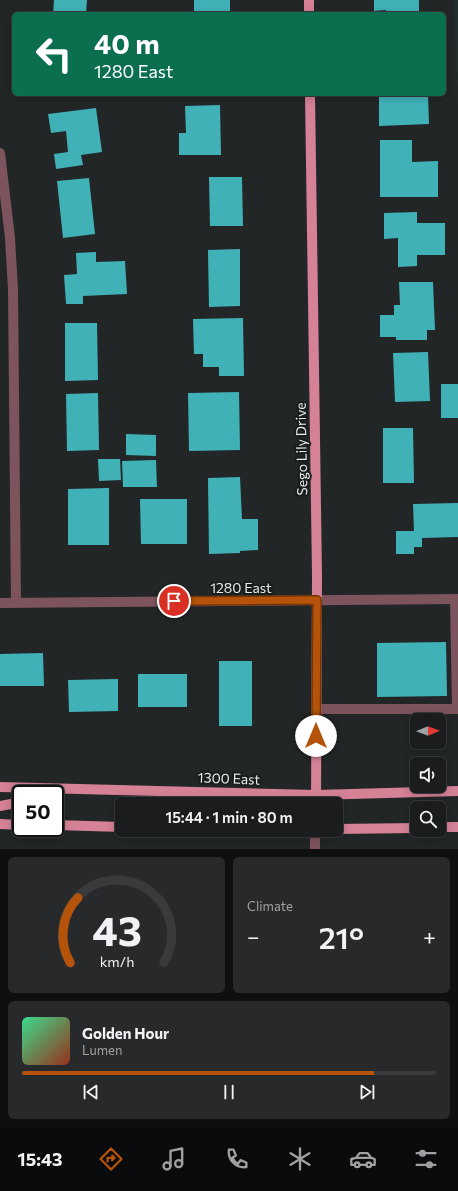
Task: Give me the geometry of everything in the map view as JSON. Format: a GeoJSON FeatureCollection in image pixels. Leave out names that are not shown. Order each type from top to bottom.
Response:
{"type":"FeatureCollection","features":[{"type":"Feature","properties":{"kind":"main road"},"geometry":{"type":"LineString","coordinates":[[310,0],[310,12]]}},
{"type":"Feature","properties":{"kind":"main road","name":"Sego Lily Drive"},"geometry":{"type":"LineString","coordinates":[[310,96],[317,600],[316,797]]}},
{"type":"Feature","properties":{"kind":"main road","name":"1300 East"},"geometry":{"type":"LineString","coordinates":[[0,787],[12,787]]}},
{"type":"Feature","properties":{"kind":"main road","name":"1300 East"},"geometry":{"type":"LineString","coordinates":[[64,789],[268,797]]}},
{"type":"Feature","properties":{"kind":"main road","name":"1300 East"},"geometry":{"type":"LineString","coordinates":[[343,797],[458,791]]}},
{"type":"Feature","properties":{"kind":"main road"},"geometry":{"type":"LineString","coordinates":[[0,806],[12,804]]}},
{"type":"Feature","properties":{"kind":"main road"},"geometry":{"type":"LineString","coordinates":[[0,824],[12,825]]}},
{"type":"Feature","properties":{"kind":"main road"},"geometry":{"type":"LineString","coordinates":[[64,826],[115,827]]}},
{"type":"Feature","properties":{"kind":"main road"},"geometry":{"type":"LineString","coordinates":[[446,827],[458,827]]}},
{"type":"Feature","properties":{"kind":"main road"},"geometry":{"type":"LineString","coordinates":[[343,829],[410,828]]}},
{"type":"Feature","properties":{"kind":"street"},"geometry":{"type":"LineString","coordinates":[[0,153],[10,238],[13,290],[16,603]]}},
{"type":"Feature","properties":{"kind":"street","name":"1280 East"},"geometry":{"type":"LineString","coordinates":[[0,603],[457,599]]}},
{"type":"Feature","properties":{"kind":"street"},"geometry":{"type":"LineString","coordinates":[[316,709],[457,709],[457,599]]}},
{"type":"Feature","properties":{"kind":"street"},"geometry":{"type":"LineString","coordinates":[[315,837],[315,849]]}},
{"type":"Feature","properties":{"kind":"shaded area"},"geometry":{"type":"Polygon","coordinates":[[[454,0],[458,0],[458,107],[454,0]]]}},
{"type":"Feature","properties":{"kind":"building"},"geometry":{"type":"Polygon","coordinates":[[[54,0],[87,0],[86,12],[53,12],[54,0]]]}},
{"type":"Feature","properties":{"kind":"building"},"geometry":{"type":"Polygon","coordinates":[[[194,0],[230,0],[230,12],[194,12],[194,0]]]}},
{"type":"Feature","properties":{"kind":"building"},"geometry":{"type":"Polygon","coordinates":[[[374,0],[419,0],[419,12],[386,12],[386,10],[374,11],[374,0]]]}},
{"type":"Feature","properties":{"kind":"building"},"geometry":{"type":"Polygon","coordinates":[[[379,96],[428,96],[429,124],[379,126],[379,96]]]}},
{"type":"Feature","properties":{"kind":"building"},"geometry":{"type":"Polygon","coordinates":[[[220,105],[221,155],[179,155],[179,133],[186,133],[185,106],[220,105]]]}},
{"type":"Feature","properties":{"kind":"building"},"geometry":{"type":"Polygon","coordinates":[[[96,108],[102,152],[81,155],[83,165],[56,169],[54,154],[68,152],[66,131],[51,133],[48,114],[96,108]]]}},
{"type":"Feature","properties":{"kind":"building"},"geometry":{"type":"Polygon","coordinates":[[[380,140],[412,140],[412,162],[438,161],[438,197],[380,197],[380,140]]]}},
{"type":"Feature","properties":{"kind":"building"},"geometry":{"type":"Polygon","coordinates":[[[209,177],[242,177],[243,226],[210,226],[209,177]]]}},
{"type":"Feature","properties":{"kind":"building"},"geometry":{"type":"Polygon","coordinates":[[[89,178],[95,234],[63,238],[57,181],[89,178]]]}},
{"type":"Feature","properties":{"kind":"building"},"geometry":{"type":"Polygon","coordinates":[[[417,212],[417,223],[445,223],[445,255],[417,255],[417,266],[398,267],[398,238],[384,239],[384,213],[417,212]]]}},
{"type":"Feature","properties":{"kind":"building"},"geometry":{"type":"Polygon","coordinates":[[[240,249],[240,306],[209,307],[208,250],[240,249]]]}},
{"type":"Feature","properties":{"kind":"building"},"geometry":{"type":"Polygon","coordinates":[[[96,252],[96,262],[125,261],[127,294],[83,296],[83,304],[66,304],[64,275],[77,274],[76,253],[96,252]]]}},
{"type":"Feature","properties":{"kind":"building"},"geometry":{"type":"Polygon","coordinates":[[[399,282],[433,282],[435,330],[427,330],[427,340],[396,340],[396,337],[380,337],[380,315],[394,315],[394,305],[400,305],[399,282]]]}},
{"type":"Feature","properties":{"kind":"building"},"geometry":{"type":"Polygon","coordinates":[[[243,318],[244,376],[219,376],[219,367],[203,367],[203,354],[194,354],[193,319],[243,318]]]}},
{"type":"Feature","properties":{"kind":"building"},"geometry":{"type":"Polygon","coordinates":[[[65,323],[97,323],[98,380],[65,381],[65,323]]]}},
{"type":"Feature","properties":{"kind":"building"},"geometry":{"type":"Polygon","coordinates":[[[428,352],[430,401],[395,402],[393,353],[428,352]]]}},
{"type":"Feature","properties":{"kind":"building"},"geometry":{"type":"Polygon","coordinates":[[[441,384],[458,384],[458,418],[441,418],[441,384]]]}},
{"type":"Feature","properties":{"kind":"building"},"geometry":{"type":"Polygon","coordinates":[[[239,392],[240,450],[189,451],[188,393],[239,392]]]}},
{"type":"Feature","properties":{"kind":"building"},"geometry":{"type":"Polygon","coordinates":[[[98,393],[99,450],[67,451],[66,394],[98,393]]]}},
{"type":"Feature","properties":{"kind":"building"},"geometry":{"type":"Polygon","coordinates":[[[383,428],[413,428],[414,483],[383,483],[383,428]]]}},
{"type":"Feature","properties":{"kind":"building"},"geometry":{"type":"Polygon","coordinates":[[[126,434],[156,435],[156,456],[126,455],[126,434]]]}},
{"type":"Feature","properties":{"kind":"building"},"geometry":{"type":"Polygon","coordinates":[[[98,459],[120,459],[121,480],[99,481],[98,459]]]}},
{"type":"Feature","properties":{"kind":"building"},"geometry":{"type":"Polygon","coordinates":[[[156,460],[157,487],[123,487],[122,461],[156,460]]]}},
{"type":"Feature","properties":{"kind":"building"},"geometry":{"type":"Polygon","coordinates":[[[240,477],[242,519],[258,519],[258,550],[240,551],[240,553],[209,554],[208,478],[240,477]]]}},
{"type":"Feature","properties":{"kind":"building"},"geometry":{"type":"Polygon","coordinates":[[[109,488],[109,545],[68,545],[68,489],[109,488]]]}},
{"type":"Feature","properties":{"kind":"building"},"geometry":{"type":"Polygon","coordinates":[[[140,499],[187,499],[187,544],[141,544],[140,499]]]}},
{"type":"Feature","properties":{"kind":"building"},"geometry":{"type":"Polygon","coordinates":[[[458,503],[458,537],[422,538],[422,547],[414,547],[414,554],[396,554],[396,531],[414,531],[413,504],[458,503]]]}},
{"type":"Feature","properties":{"kind":"building"},"geometry":{"type":"Polygon","coordinates":[[[446,642],[447,696],[377,697],[377,643],[446,642]]]}},
{"type":"Feature","properties":{"kind":"building"},"geometry":{"type":"Polygon","coordinates":[[[43,653],[44,686],[0,686],[0,654],[43,653]]]}},
{"type":"Feature","properties":{"kind":"building"},"geometry":{"type":"Polygon","coordinates":[[[219,661],[252,661],[252,726],[219,726],[219,661]]]}},
{"type":"Feature","properties":{"kind":"building"},"geometry":{"type":"Polygon","coordinates":[[[138,674],[187,674],[187,707],[138,707],[138,674]]]}},
{"type":"Feature","properties":{"kind":"building"},"geometry":{"type":"Polygon","coordinates":[[[118,679],[118,711],[69,712],[68,680],[118,679]]]}},
{"type":"Feature","properties":{"kind":"route"},"geometry":{"type":"LineString","coordinates":[[174,601],[317,600],[316,736]]}}]}
